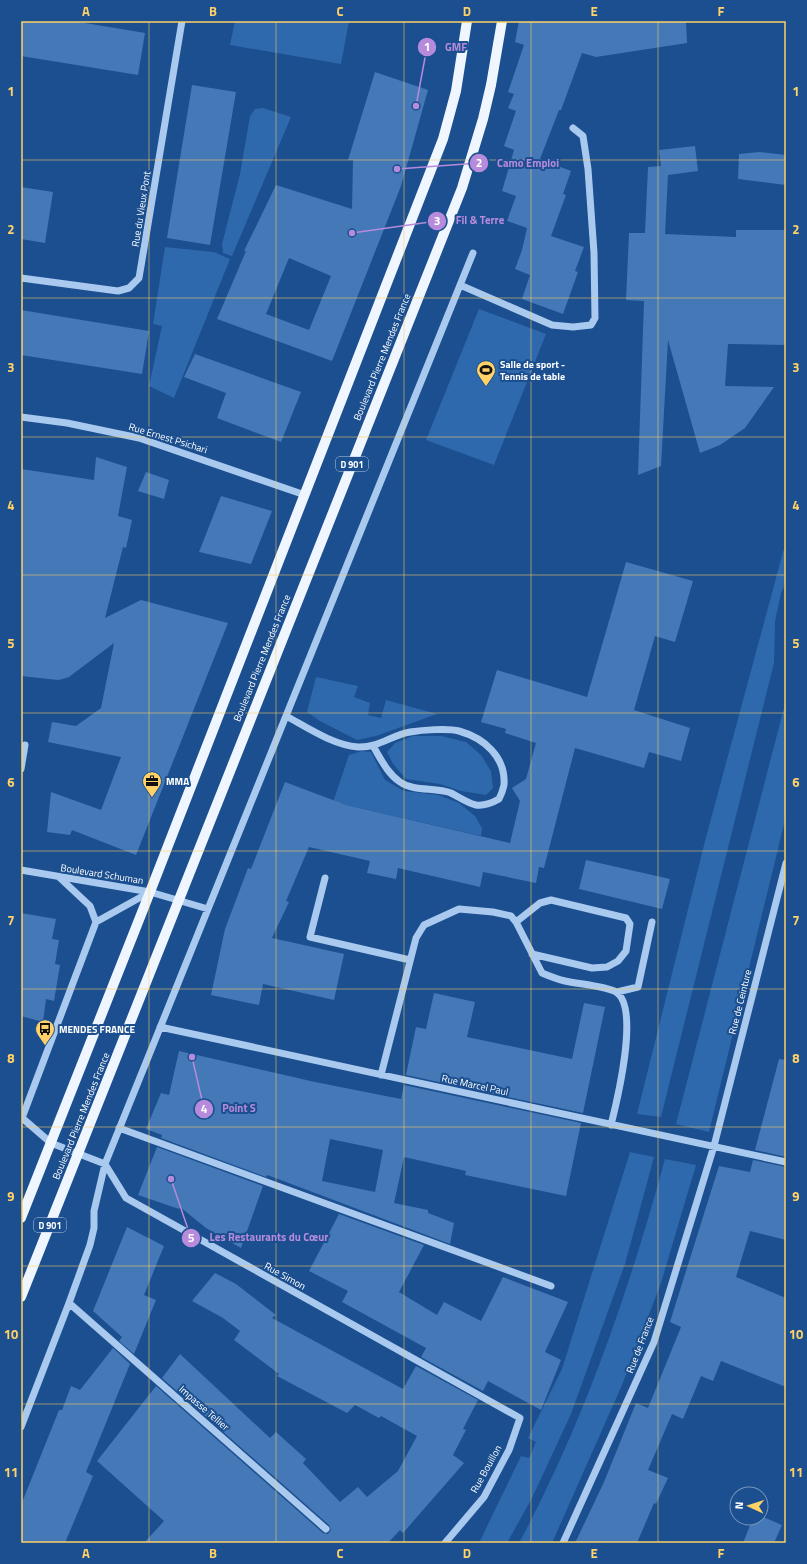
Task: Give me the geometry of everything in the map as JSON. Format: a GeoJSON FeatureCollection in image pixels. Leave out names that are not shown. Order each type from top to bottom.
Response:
{"type":"FeatureCollection","features":[{"type":"Feature","properties":{"kind":"main road","name":"Boulevard Pierre Mendes France"},"geometry":{"type":"LineString","coordinates":[[21,1218],[150,892],[443,139],[456,91],[467,21]]}},
{"type":"Feature","properties":{"kind":"main road","name":"Boulevard Pierre Mendes France"},"geometry":{"type":"LineString","coordinates":[[21,1297],[462,188],[483,119],[491,85],[502,21]]}},
{"type":"Feature","properties":{"kind":"street","name":"Rue du Vieux Pont"},"geometry":{"type":"LineString","coordinates":[[21,278],[118,291],[129,288],[139,278],[182,21]]}},
{"type":"Feature","properties":{"kind":"street"},"geometry":{"type":"LineString","coordinates":[[460,285],[552,325],[573,327],[591,325],[596,318],[594,253],[588,168],[583,136],[573,128]]}},
{"type":"Feature","properties":{"kind":"street"},"geometry":{"type":"LineString","coordinates":[[21,1427],[90,1245],[94,1228],[94,1211],[105,1164],[473,253]]}},
{"type":"Feature","properties":{"kind":"street","name":"Rue Ernest Psichari"},"geometry":{"type":"LineString","coordinates":[[21,417],[67,423],[139,438],[305,494]]}},
{"type":"Feature","properties":{"kind":"street"},"geometry":{"type":"LineString","coordinates":[[286,716],[332,740],[350,746],[360,747],[373,746],[409,732],[426,730],[458,731],[480,740],[493,751],[501,764],[504,785],[499,800],[487,804],[477,805],[451,793],[416,788],[401,783],[386,769],[373,746]]}},
{"type":"Feature","properties":{"kind":"street"},"geometry":{"type":"LineString","coordinates":[[21,769],[25,745]]}},
{"type":"Feature","properties":{"kind":"street","name":"Rue de Ceinture"},"geometry":{"type":"LineString","coordinates":[[714,1146],[786,863]]}},
{"type":"Feature","properties":{"kind":"street","name":"Boulevard Schuman"},"geometry":{"type":"LineString","coordinates":[[21,870],[150,892],[208,909]]}},
{"type":"Feature","properties":{"kind":"street"},"geometry":{"type":"LineString","coordinates":[[59,877],[90,906],[96,922]]}},
{"type":"Feature","properties":{"kind":"street"},"geometry":{"type":"LineString","coordinates":[[325,878],[310,937],[410,960]]}},
{"type":"Feature","properties":{"kind":"street"},"geometry":{"type":"LineString","coordinates":[[105,1164],[51,1143],[22,1117],[96,922],[150,892]]}},
{"type":"Feature","properties":{"kind":"street"},"geometry":{"type":"LineString","coordinates":[[516,922],[540,903],[551,900],[626,918],[630,924],[626,951],[618,961],[607,967],[592,968],[532,954]]}},
{"type":"Feature","properties":{"kind":"street"},"geometry":{"type":"LineString","coordinates":[[381,1075],[416,938],[424,925],[459,909],[492,912],[511,916],[516,922],[542,973],[563,981],[617,992],[638,987],[652,922]]}},
{"type":"Feature","properties":{"kind":"street"},"geometry":{"type":"LineString","coordinates":[[611,1125],[619,1094],[625,1049],[627,1017],[622,1001],[617,992]]}},
{"type":"Feature","properties":{"kind":"street","name":"Rue Marcel Paul"},"geometry":{"type":"LineString","coordinates":[[160,1027],[786,1162]]}},
{"type":"Feature","properties":{"kind":"street"},"geometry":{"type":"LineString","coordinates":[[119,1128],[551,1286]]}},
{"type":"Feature","properties":{"kind":"street","name":"Rue de France"},"geometry":{"type":"LineString","coordinates":[[563,1543],[654,1342],[714,1146]]}},
{"type":"Feature","properties":{"kind":"street","name":"Rue Simon"},"geometry":{"type":"LineString","coordinates":[[105,1164],[126,1198],[520,1418]]}},
{"type":"Feature","properties":{"kind":"street","name":"Impasse Tellier"},"geometry":{"type":"LineString","coordinates":[[69,1303],[326,1528]]}},
{"type":"Feature","properties":{"kind":"street","name":"Rue Bouillon"},"geometry":{"type":"LineString","coordinates":[[445,1543],[484,1497],[509,1450],[520,1418]]}},
{"type":"Feature","properties":{"kind":"shaded area"},"geometry":{"type":"Polygon","coordinates":[[[235,21],[349,21],[341,64],[230,45],[235,21]]]}},
{"type":"Feature","properties":{"kind":"shaded area"},"geometry":{"type":"Polygon","coordinates":[[[263,108],[291,117],[232,256],[223,253],[222,244],[240,174],[250,116],[255,109],[263,108]]]}},
{"type":"Feature","properties":{"kind":"shaded area"},"geometry":{"type":"Polygon","coordinates":[[[165,247],[214,252],[230,259],[174,398],[149,386],[162,326],[153,324],[165,247]]]}},
{"type":"Feature","properties":{"kind":"shaded area","name":"Salle de sport - Tennis de table"},"geometry":{"type":"Polygon","coordinates":[[[479,309],[546,334],[494,465],[426,440],[479,309]]]}},
{"type":"Feature","properties":{"kind":"shaded area"},"geometry":{"type":"Polygon","coordinates":[[[786,541],[786,582],[781,593],[775,621],[774,663],[661,1117],[637,1114],[705,841],[786,541]]]}},
{"type":"Feature","properties":{"kind":"shaded area"},"geometry":{"type":"Polygon","coordinates":[[[316,677],[358,686],[354,697],[370,703],[368,715],[381,718],[386,700],[437,714],[376,736],[357,740],[320,721],[307,712],[316,677]]]}},
{"type":"Feature","properties":{"kind":"shaded area"},"geometry":{"type":"Polygon","coordinates":[[[786,700],[786,816],[709,1132],[676,1124],[786,700]]]}},
{"type":"Feature","properties":{"kind":"shaded area"},"geometry":{"type":"Polygon","coordinates":[[[413,736],[441,736],[466,742],[481,755],[491,771],[493,788],[486,795],[461,791],[440,784],[406,779],[393,764],[387,752],[395,743],[413,736]]]}},
{"type":"Feature","properties":{"kind":"shaded area"},"geometry":{"type":"Polygon","coordinates":[[[362,751],[371,752],[385,780],[404,791],[438,795],[459,803],[475,816],[482,828],[481,836],[333,802],[349,755],[362,751]]]}},
{"type":"Feature","properties":{"kind":"shaded area"},"geometry":{"type":"Polygon","coordinates":[[[630,1152],[654,1157],[625,1264],[571,1414],[532,1498],[507,1543],[479,1543],[521,1456],[529,1458],[536,1442],[528,1438],[562,1369],[630,1152]]]}},
{"type":"Feature","properties":{"kind":"shaded area"},"geometry":{"type":"Polygon","coordinates":[[[665,1159],[696,1165],[661,1283],[622,1385],[552,1543],[519,1543],[564,1451],[603,1355],[636,1258],[665,1159]]]}},
{"type":"Feature","properties":{"kind":"building"},"geometry":{"type":"Polygon","coordinates":[[[21,21],[73,21],[145,33],[138,75],[21,56],[21,21]]]}},
{"type":"Feature","properties":{"kind":"building"},"geometry":{"type":"Polygon","coordinates":[[[519,21],[686,21],[687,43],[596,57],[582,53],[561,110],[559,110],[540,159],[571,171],[563,194],[566,195],[551,236],[584,247],[575,271],[578,272],[563,314],[522,299],[530,275],[515,269],[522,250],[527,228],[507,221],[516,196],[502,191],[514,150],[504,146],[516,111],[508,108],[514,94],[508,92],[524,45],[515,42],[519,21]]]}},
{"type":"Feature","properties":{"kind":"building"},"geometry":{"type":"Polygon","coordinates":[[[375,72],[428,90],[401,186],[332,361],[217,319],[246,251],[244,251],[276,185],[352,209],[353,160],[348,160],[375,72]],[[289,258],[266,314],[309,330],[331,276],[289,258]]]}},
{"type":"Feature","properties":{"kind":"building"},"geometry":{"type":"Polygon","coordinates":[[[192,85],[236,92],[210,245],[167,238],[192,85]]]}},
{"type":"Feature","properties":{"kind":"building"},"geometry":{"type":"Polygon","coordinates":[[[695,146],[698,171],[668,175],[665,234],[736,237],[736,230],[786,230],[786,345],[728,344],[725,386],[774,387],[745,428],[720,445],[700,453],[668,340],[661,466],[638,475],[644,301],[626,300],[629,233],[645,233],[648,167],[661,166],[659,150],[695,146]]]}},
{"type":"Feature","properties":{"kind":"building"},"geometry":{"type":"Polygon","coordinates":[[[759,152],[786,155],[786,185],[738,179],[739,154],[759,152]]]}},
{"type":"Feature","properties":{"kind":"building"},"geometry":{"type":"Polygon","coordinates":[[[21,187],[53,192],[45,243],[21,239],[21,187]]]}},
{"type":"Feature","properties":{"kind":"building"},"geometry":{"type":"Polygon","coordinates":[[[21,310],[149,331],[142,374],[21,355],[21,310]]]}},
{"type":"Feature","properties":{"kind":"building"},"geometry":{"type":"Polygon","coordinates":[[[195,354],[301,392],[281,442],[217,418],[226,393],[184,377],[195,354]]]}},
{"type":"Feature","properties":{"kind":"building"},"geometry":{"type":"Polygon","coordinates":[[[96,457],[127,467],[118,516],[132,520],[126,548],[123,547],[105,618],[141,600],[228,623],[136,855],[72,830],[70,835],[47,832],[51,792],[101,810],[121,757],[48,742],[52,722],[76,726],[101,708],[114,643],[69,677],[58,680],[21,676],[21,469],[94,480],[96,457]]]}},
{"type":"Feature","properties":{"kind":"building"},"geometry":{"type":"Polygon","coordinates":[[[146,472],[169,480],[164,499],[138,491],[146,472]]]}},
{"type":"Feature","properties":{"kind":"building"},"geometry":{"type":"Polygon","coordinates":[[[221,496],[272,511],[251,564],[199,552],[221,496]]]}},
{"type":"Feature","properties":{"kind":"building"},"geometry":{"type":"Polygon","coordinates":[[[626,562],[693,581],[675,642],[655,636],[634,710],[690,728],[681,761],[649,752],[644,768],[575,748],[544,868],[539,867],[536,883],[483,872],[480,887],[398,868],[396,879],[367,873],[370,861],[309,847],[286,901],[289,902],[272,938],[344,954],[334,1000],[263,984],[259,1005],[211,995],[225,929],[248,868],[251,869],[285,782],[346,805],[510,843],[520,801],[512,788],[526,779],[536,743],[505,733],[506,729],[481,722],[497,670],[587,697],[626,562]]]}},
{"type":"Feature","properties":{"kind":"building"},"geometry":{"type":"Polygon","coordinates":[[[586,860],[670,879],[662,909],[579,889],[586,860]]]}},
{"type":"Feature","properties":{"kind":"building"},"geometry":{"type":"Polygon","coordinates":[[[21,913],[56,919],[52,939],[59,940],[55,964],[60,965],[54,1001],[46,999],[43,1022],[21,1016],[21,913]]]}},
{"type":"Feature","properties":{"kind":"building"},"geometry":{"type":"Polygon","coordinates":[[[434,993],[475,1002],[467,1037],[572,1059],[584,1003],[605,1007],[583,1113],[406,1075],[416,1027],[426,1029],[434,993]]]}},
{"type":"Feature","properties":{"kind":"building"},"geometry":{"type":"Polygon","coordinates":[[[179,1051],[315,1082],[401,1099],[404,1085],[581,1123],[566,1196],[465,1175],[466,1171],[404,1157],[394,1203],[428,1210],[428,1213],[454,1223],[450,1244],[278,1179],[267,1175],[266,1177],[161,1138],[162,1135],[146,1129],[161,1093],[169,1095],[179,1051]],[[330,1139],[322,1181],[375,1192],[383,1150],[330,1139]]]}},
{"type":"Feature","properties":{"kind":"building"},"geometry":{"type":"Polygon","coordinates":[[[779,1059],[786,1060],[786,1157],[755,1150],[779,1059]]]}},
{"type":"Feature","properties":{"kind":"building"},"geometry":{"type":"Polygon","coordinates":[[[157,1147],[263,1186],[241,1248],[206,1228],[180,1207],[179,1209],[138,1195],[157,1147]]]}},
{"type":"Feature","properties":{"kind":"building"},"geometry":{"type":"Polygon","coordinates":[[[753,1160],[786,1167],[786,1240],[750,1231],[736,1277],[786,1298],[786,1387],[721,1361],[713,1381],[701,1376],[683,1419],[672,1414],[648,1470],[668,1478],[656,1504],[654,1503],[637,1543],[575,1543],[604,1482],[636,1403],[648,1408],[681,1327],[670,1322],[719,1166],[750,1172],[753,1160]]]}},
{"type":"Feature","properties":{"kind":"building"},"geometry":{"type":"Polygon","coordinates":[[[339,1214],[424,1245],[399,1292],[437,1315],[444,1302],[481,1321],[503,1277],[568,1302],[545,1352],[561,1360],[541,1410],[488,1381],[483,1391],[421,1357],[426,1348],[342,1302],[348,1291],[309,1271],[339,1214]]]}},
{"type":"Feature","properties":{"kind":"building"},"geometry":{"type":"Polygon","coordinates":[[[127,1227],[164,1246],[144,1295],[156,1300],[134,1354],[119,1341],[122,1337],[93,1311],[127,1227]]]}},
{"type":"Feature","properties":{"kind":"building"},"geometry":{"type":"Polygon","coordinates":[[[215,1273],[236,1284],[276,1315],[272,1318],[403,1389],[416,1366],[478,1400],[463,1429],[466,1430],[453,1455],[464,1463],[403,1533],[400,1530],[388,1543],[144,1543],[164,1521],[97,1461],[156,1386],[323,1533],[328,1534],[331,1530],[329,1525],[162,1378],[180,1354],[270,1438],[276,1432],[306,1459],[303,1463],[340,1502],[358,1487],[367,1497],[398,1471],[417,1436],[381,1416],[379,1418],[355,1405],[347,1413],[277,1376],[279,1374],[234,1340],[240,1331],[223,1318],[192,1301],[215,1273]]]}},
{"type":"Feature","properties":{"kind":"building"},"geometry":{"type":"Polygon","coordinates":[[[113,1348],[130,1364],[86,1472],[93,1476],[65,1543],[21,1543],[21,1505],[59,1410],[62,1410],[71,1386],[80,1390],[113,1348]]]}},
{"type":"Feature","properties":{"kind":"building"},"geometry":{"type":"Polygon","coordinates":[[[769,1519],[782,1525],[774,1543],[743,1543],[750,1526],[769,1526],[769,1519]]]}},
{"type":"Feature","properties":{"kind":"place","name":"GMF"},"geometry":{"type":"Point","coordinates":[416,106]}},
{"type":"Feature","properties":{"kind":"place","name":"Camo Emploi"},"geometry":{"type":"Point","coordinates":[397,169]}},
{"type":"Feature","properties":{"kind":"place","name":"Fil & Terre"},"geometry":{"type":"Point","coordinates":[352,233]}},
{"type":"Feature","properties":{"kind":"place","name":"Salle de sport - Tennis de table"},"geometry":{"type":"Point","coordinates":[486,387]}},
{"type":"Feature","properties":{"kind":"place","name":"MMA"},"geometry":{"type":"Point","coordinates":[152,798]}},
{"type":"Feature","properties":{"kind":"place","name":"MENDES FRANCE"},"geometry":{"type":"Point","coordinates":[45,1046]}},
{"type":"Feature","properties":{"kind":"place","name":"Point S"},"geometry":{"type":"Point","coordinates":[192,1057]}},
{"type":"Feature","properties":{"kind":"place","name":"Les Restaurants du Cœur"},"geometry":{"type":"Point","coordinates":[171,1179]}}]}
